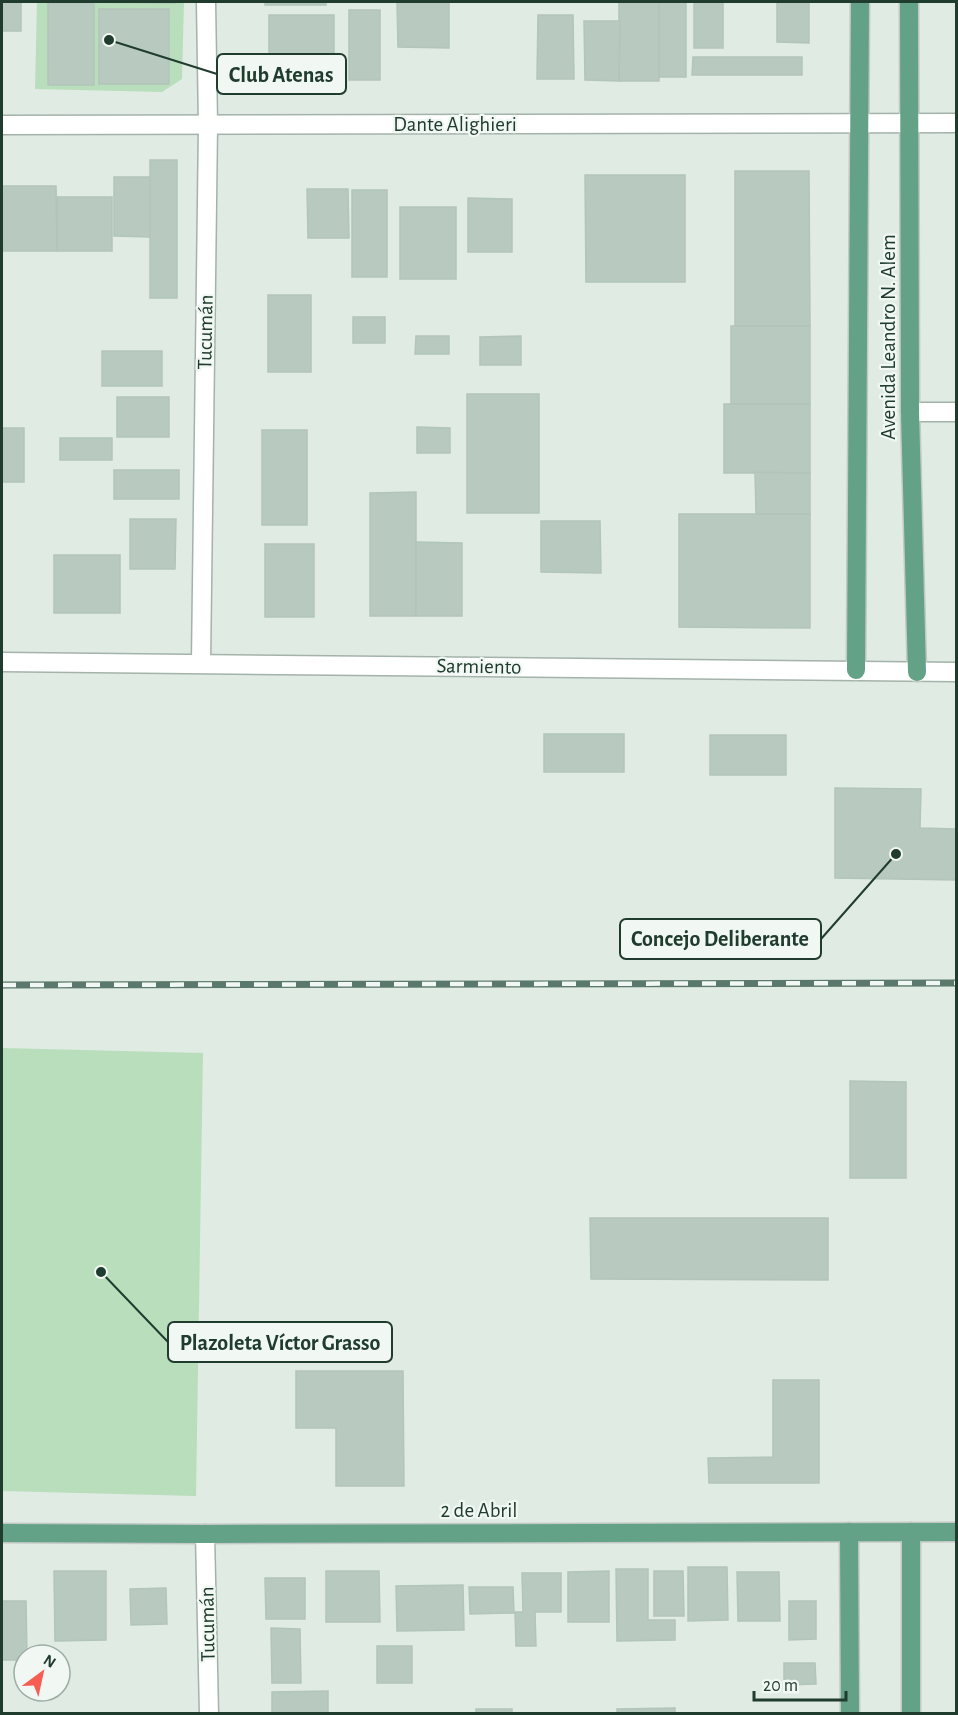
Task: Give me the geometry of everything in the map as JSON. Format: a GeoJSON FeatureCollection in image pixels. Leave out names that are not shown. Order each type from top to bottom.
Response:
{"type":"FeatureCollection","features":[{"type":"Feature","properties":{"kind":"main road","name":"Avenida Leandro N. Alem"},"geometry":{"type":"LineString","coordinates":[[856,670],[860,2]]}},
{"type":"Feature","properties":{"kind":"main road","name":"Avenida Leandro N. Alem"},"geometry":{"type":"LineString","coordinates":[[909,2],[910,412],[917,672]]}},
{"type":"Feature","properties":{"kind":"main road"},"geometry":{"type":"LineString","coordinates":[[849,1532],[850,1713]]}},
{"type":"Feature","properties":{"kind":"main road"},"geometry":{"type":"LineString","coordinates":[[911,1532],[911,1713]]}},
{"type":"Feature","properties":{"kind":"main road","name":"2 de Abril"},"geometry":{"type":"LineString","coordinates":[[2,1533],[957,1532]]}},
{"type":"Feature","properties":{"kind":"street","name":"Tucumán"},"geometry":{"type":"LineString","coordinates":[[201,663],[208,125],[206,2]]}},
{"type":"Feature","properties":{"kind":"street","name":"Dante Alighieri"},"geometry":{"type":"LineString","coordinates":[[2,125],[957,123]]}},
{"type":"Feature","properties":{"kind":"street"},"geometry":{"type":"LineString","coordinates":[[910,412],[957,412]]}},
{"type":"Feature","properties":{"kind":"street","name":"Sarmiento"},"geometry":{"type":"LineString","coordinates":[[2,662],[957,672]]}},
{"type":"Feature","properties":{"kind":"street","name":"Tucumán"},"geometry":{"type":"LineString","coordinates":[[205,1534],[209,1713]]}},
{"type":"Feature","properties":{"kind":"green space"},"geometry":{"type":"Polygon","coordinates":[[[37,2],[184,2],[182,79],[162,92],[35,89],[37,2]]]}},
{"type":"Feature","properties":{"kind":"green space"},"geometry":{"type":"Polygon","coordinates":[[[2,1048],[203,1053],[196,1496],[2,1491],[2,1048]]]}},
{"type":"Feature","properties":{"kind":"building"},"geometry":{"type":"Polygon","coordinates":[[[2,2],[21,2],[21,31],[2,31],[2,2]]]}},
{"type":"Feature","properties":{"kind":"building"},"geometry":{"type":"Polygon","coordinates":[[[80,2],[175,2],[175,3],[80,2]]]}},
{"type":"Feature","properties":{"kind":"building"},"geometry":{"type":"Polygon","coordinates":[[[265,2],[326,2],[326,5],[265,5],[265,2]]]}},
{"type":"Feature","properties":{"kind":"building"},"geometry":{"type":"Polygon","coordinates":[[[397,2],[449,2],[449,48],[398,47],[397,2]]]}},
{"type":"Feature","properties":{"kind":"building"},"geometry":{"type":"Polygon","coordinates":[[[619,2],[659,2],[659,81],[619,81],[619,2]]]}},
{"type":"Feature","properties":{"kind":"building"},"geometry":{"type":"Polygon","coordinates":[[[659,2],[686,2],[686,77],[659,77],[659,2]]]}},
{"type":"Feature","properties":{"kind":"building"},"geometry":{"type":"Polygon","coordinates":[[[694,2],[723,2],[723,48],[694,48],[694,2]]]}},
{"type":"Feature","properties":{"kind":"building"},"geometry":{"type":"Polygon","coordinates":[[[777,2],[809,2],[809,43],[777,42],[777,2]]]}},
{"type":"Feature","properties":{"kind":"building"},"geometry":{"type":"Polygon","coordinates":[[[48,3],[94,3],[94,85],[48,85],[48,3]]]}},
{"type":"Feature","properties":{"kind":"building"},"geometry":{"type":"Polygon","coordinates":[[[99,9],[169,9],[169,84],[99,84],[99,9]]]}},
{"type":"Feature","properties":{"kind":"building"},"geometry":{"type":"Polygon","coordinates":[[[349,10],[380,10],[380,80],[349,80],[349,10]]]}},
{"type":"Feature","properties":{"kind":"building"},"geometry":{"type":"Polygon","coordinates":[[[269,15],[334,15],[334,83],[269,83],[269,15]]]}},
{"type":"Feature","properties":{"kind":"building"},"geometry":{"type":"Polygon","coordinates":[[[538,15],[573,15],[574,79],[537,79],[538,15]]]}},
{"type":"Feature","properties":{"kind":"building"},"geometry":{"type":"Polygon","coordinates":[[[584,21],[620,21],[619,81],[585,80],[584,21]]]}},
{"type":"Feature","properties":{"kind":"building"},"geometry":{"type":"Polygon","coordinates":[[[693,57],[802,57],[802,75],[692,75],[693,57]]]}},
{"type":"Feature","properties":{"kind":"building"},"geometry":{"type":"Polygon","coordinates":[[[150,160],[177,160],[177,298],[150,298],[150,160]]]}},
{"type":"Feature","properties":{"kind":"building"},"geometry":{"type":"Polygon","coordinates":[[[735,171],[809,171],[810,326],[735,326],[735,171]]]}},
{"type":"Feature","properties":{"kind":"building"},"geometry":{"type":"Polygon","coordinates":[[[585,175],[685,175],[685,282],[586,282],[585,175]]]}},
{"type":"Feature","properties":{"kind":"building"},"geometry":{"type":"Polygon","coordinates":[[[114,177],[150,177],[150,237],[114,236],[114,177]]]}},
{"type":"Feature","properties":{"kind":"building"},"geometry":{"type":"Polygon","coordinates":[[[2,186],[56,186],[57,251],[2,251],[2,186]]]}},
{"type":"Feature","properties":{"kind":"building"},"geometry":{"type":"Polygon","coordinates":[[[307,189],[348,189],[349,238],[308,238],[307,189]]]}},
{"type":"Feature","properties":{"kind":"building"},"geometry":{"type":"Polygon","coordinates":[[[352,190],[387,190],[387,277],[352,277],[352,190]]]}},
{"type":"Feature","properties":{"kind":"building"},"geometry":{"type":"Polygon","coordinates":[[[57,197],[112,197],[112,251],[57,251],[57,197]]]}},
{"type":"Feature","properties":{"kind":"building"},"geometry":{"type":"Polygon","coordinates":[[[468,198],[512,199],[512,252],[468,252],[468,198]]]}},
{"type":"Feature","properties":{"kind":"building"},"geometry":{"type":"Polygon","coordinates":[[[400,207],[456,207],[456,279],[400,279],[400,207]]]}},
{"type":"Feature","properties":{"kind":"building"},"geometry":{"type":"Polygon","coordinates":[[[268,295],[311,295],[311,372],[268,372],[268,295]]]}},
{"type":"Feature","properties":{"kind":"building"},"geometry":{"type":"Polygon","coordinates":[[[353,317],[385,317],[385,343],[353,343],[353,317]]]}},
{"type":"Feature","properties":{"kind":"building"},"geometry":{"type":"Polygon","coordinates":[[[731,326],[810,326],[810,404],[731,404],[731,326]]]}},
{"type":"Feature","properties":{"kind":"building"},"geometry":{"type":"Polygon","coordinates":[[[416,336],[449,336],[449,354],[415,354],[416,336]]]}},
{"type":"Feature","properties":{"kind":"building"},"geometry":{"type":"Polygon","coordinates":[[[521,336],[521,365],[480,365],[480,337],[521,336]]]}},
{"type":"Feature","properties":{"kind":"building"},"geometry":{"type":"Polygon","coordinates":[[[102,351],[162,351],[162,386],[102,386],[102,351]]]}},
{"type":"Feature","properties":{"kind":"building"},"geometry":{"type":"Polygon","coordinates":[[[467,394],[539,394],[539,513],[467,513],[467,394]]]}},
{"type":"Feature","properties":{"kind":"building"},"geometry":{"type":"Polygon","coordinates":[[[117,397],[169,397],[169,437],[117,437],[117,397]]]}},
{"type":"Feature","properties":{"kind":"building"},"geometry":{"type":"Polygon","coordinates":[[[724,404],[810,404],[810,473],[724,473],[724,404]]]}},
{"type":"Feature","properties":{"kind":"building"},"geometry":{"type":"Polygon","coordinates":[[[417,427],[450,428],[450,453],[417,453],[417,427]]]}},
{"type":"Feature","properties":{"kind":"building"},"geometry":{"type":"Polygon","coordinates":[[[2,428],[24,428],[24,482],[2,482],[2,428]]]}},
{"type":"Feature","properties":{"kind":"building"},"geometry":{"type":"Polygon","coordinates":[[[262,430],[307,430],[307,525],[262,525],[262,430]]]}},
{"type":"Feature","properties":{"kind":"building"},"geometry":{"type":"Polygon","coordinates":[[[60,438],[112,438],[112,460],[60,460],[60,438]]]}},
{"type":"Feature","properties":{"kind":"building"},"geometry":{"type":"Polygon","coordinates":[[[114,470],[179,470],[179,499],[114,499],[114,470]]]}},
{"type":"Feature","properties":{"kind":"building"},"geometry":{"type":"Polygon","coordinates":[[[755,472],[810,473],[810,514],[756,514],[755,472]]]}},
{"type":"Feature","properties":{"kind":"building"},"geometry":{"type":"Polygon","coordinates":[[[416,492],[416,616],[370,616],[370,493],[416,492]]]}},
{"type":"Feature","properties":{"kind":"building"},"geometry":{"type":"Polygon","coordinates":[[[679,514],[810,514],[810,628],[679,627],[679,514]]]}},
{"type":"Feature","properties":{"kind":"building"},"geometry":{"type":"Polygon","coordinates":[[[130,519],[176,519],[175,569],[130,569],[130,519]]]}},
{"type":"Feature","properties":{"kind":"building"},"geometry":{"type":"Polygon","coordinates":[[[541,521],[600,521],[601,573],[541,572],[541,521]]]}},
{"type":"Feature","properties":{"kind":"building"},"geometry":{"type":"Polygon","coordinates":[[[416,542],[462,543],[462,616],[416,616],[416,542]]]}},
{"type":"Feature","properties":{"kind":"building"},"geometry":{"type":"Polygon","coordinates":[[[265,544],[314,544],[314,617],[265,617],[265,544]]]}},
{"type":"Feature","properties":{"kind":"building"},"geometry":{"type":"Polygon","coordinates":[[[54,555],[120,555],[120,613],[54,613],[54,555]]]}},
{"type":"Feature","properties":{"kind":"building"},"geometry":{"type":"Polygon","coordinates":[[[544,734],[624,734],[624,772],[544,772],[544,734]]]}},
{"type":"Feature","properties":{"kind":"building"},"geometry":{"type":"Polygon","coordinates":[[[710,735],[786,735],[786,775],[710,775],[710,735]]]}},
{"type":"Feature","properties":{"kind":"building"},"geometry":{"type":"Polygon","coordinates":[[[835,788],[921,789],[920,828],[956,829],[956,880],[835,878],[835,788]]]}},
{"type":"Feature","properties":{"kind":"building"},"geometry":{"type":"Polygon","coordinates":[[[850,1081],[906,1082],[906,1178],[850,1178],[850,1081]]]}},
{"type":"Feature","properties":{"kind":"building"},"geometry":{"type":"Polygon","coordinates":[[[590,1218],[828,1218],[828,1280],[591,1279],[590,1218]]]}},
{"type":"Feature","properties":{"kind":"building"},"geometry":{"type":"Polygon","coordinates":[[[296,1371],[403,1371],[404,1486],[336,1486],[336,1428],[296,1428],[296,1371]]]}},
{"type":"Feature","properties":{"kind":"building"},"geometry":{"type":"Polygon","coordinates":[[[773,1380],[819,1380],[819,1483],[709,1483],[708,1458],[773,1457],[773,1380]]]}},
{"type":"Feature","properties":{"kind":"building"},"geometry":{"type":"Polygon","coordinates":[[[688,1567],[727,1567],[728,1620],[688,1621],[688,1567]]]}},
{"type":"Feature","properties":{"kind":"building"},"geometry":{"type":"Polygon","coordinates":[[[616,1569],[648,1569],[648,1620],[675,1620],[675,1640],[617,1641],[616,1569]]]}},
{"type":"Feature","properties":{"kind":"building"},"geometry":{"type":"Polygon","coordinates":[[[54,1571],[106,1571],[106,1640],[55,1641],[54,1571]]]}},
{"type":"Feature","properties":{"kind":"building"},"geometry":{"type":"Polygon","coordinates":[[[326,1571],[379,1571],[380,1622],[326,1622],[326,1571]]]}},
{"type":"Feature","properties":{"kind":"building"},"geometry":{"type":"Polygon","coordinates":[[[609,1571],[609,1622],[568,1622],[568,1572],[609,1571]]]}},
{"type":"Feature","properties":{"kind":"building"},"geometry":{"type":"Polygon","coordinates":[[[654,1571],[683,1571],[684,1616],[654,1616],[654,1571]]]}},
{"type":"Feature","properties":{"kind":"building"},"geometry":{"type":"Polygon","coordinates":[[[737,1572],[779,1572],[780,1621],[738,1621],[737,1572]]]}},
{"type":"Feature","properties":{"kind":"building"},"geometry":{"type":"Polygon","coordinates":[[[522,1573],[561,1573],[561,1612],[535,1612],[536,1646],[516,1646],[515,1612],[523,1612],[522,1573]]]}},
{"type":"Feature","properties":{"kind":"building"},"geometry":{"type":"Polygon","coordinates":[[[265,1578],[305,1578],[305,1619],[266,1619],[265,1578]]]}},
{"type":"Feature","properties":{"kind":"building"},"geometry":{"type":"Polygon","coordinates":[[[463,1585],[464,1630],[397,1631],[396,1586],[463,1585]]]}},
{"type":"Feature","properties":{"kind":"building"},"geometry":{"type":"Polygon","coordinates":[[[469,1587],[513,1587],[514,1613],[470,1614],[469,1587]]]}},
{"type":"Feature","properties":{"kind":"building"},"geometry":{"type":"Polygon","coordinates":[[[166,1588],[167,1624],[131,1625],[130,1589],[166,1588]]]}},
{"type":"Feature","properties":{"kind":"building"},"geometry":{"type":"Polygon","coordinates":[[[2,1601],[26,1601],[27,1643],[12,1643],[12,1660],[2,1660],[2,1601]]]}},
{"type":"Feature","properties":{"kind":"building"},"geometry":{"type":"Polygon","coordinates":[[[789,1601],[816,1601],[816,1639],[789,1640],[789,1601]]]}},
{"type":"Feature","properties":{"kind":"building"},"geometry":{"type":"Polygon","coordinates":[[[271,1628],[300,1629],[301,1683],[272,1683],[271,1628]]]}},
{"type":"Feature","properties":{"kind":"building"},"geometry":{"type":"Polygon","coordinates":[[[377,1646],[412,1646],[412,1683],[377,1683],[377,1646]]]}},
{"type":"Feature","properties":{"kind":"building"},"geometry":{"type":"Polygon","coordinates":[[[784,1663],[815,1663],[816,1684],[784,1685],[784,1663]]]}},
{"type":"Feature","properties":{"kind":"building"},"geometry":{"type":"Polygon","coordinates":[[[328,1691],[328,1714],[272,1714],[272,1692],[328,1691]]]}},
{"type":"Feature","properties":{"kind":"building"},"geometry":{"type":"Polygon","coordinates":[[[675,1708],[675,1714],[617,1714],[617,1709],[675,1708]]]}},
{"type":"Feature","properties":{"kind":"building"},"geometry":{"type":"Polygon","coordinates":[[[476,1709],[512,1709],[512,1714],[476,1714],[476,1709]]]}},
{"type":"Feature","properties":{"kind":"railway"},"geometry":{"type":"LineString","coordinates":[[2,985],[956,983]]}},
{"type":"Feature","properties":{"kind":"place","name":"Club Atenas"},"geometry":{"type":"Point","coordinates":[109,40]}},
{"type":"Feature","properties":{"kind":"place","name":"Concejo Deliberante"},"geometry":{"type":"Point","coordinates":[896,854]}},
{"type":"Feature","properties":{"kind":"place","name":"Plazoleta Víctor Grasso"},"geometry":{"type":"Point","coordinates":[101,1272]}}]}
